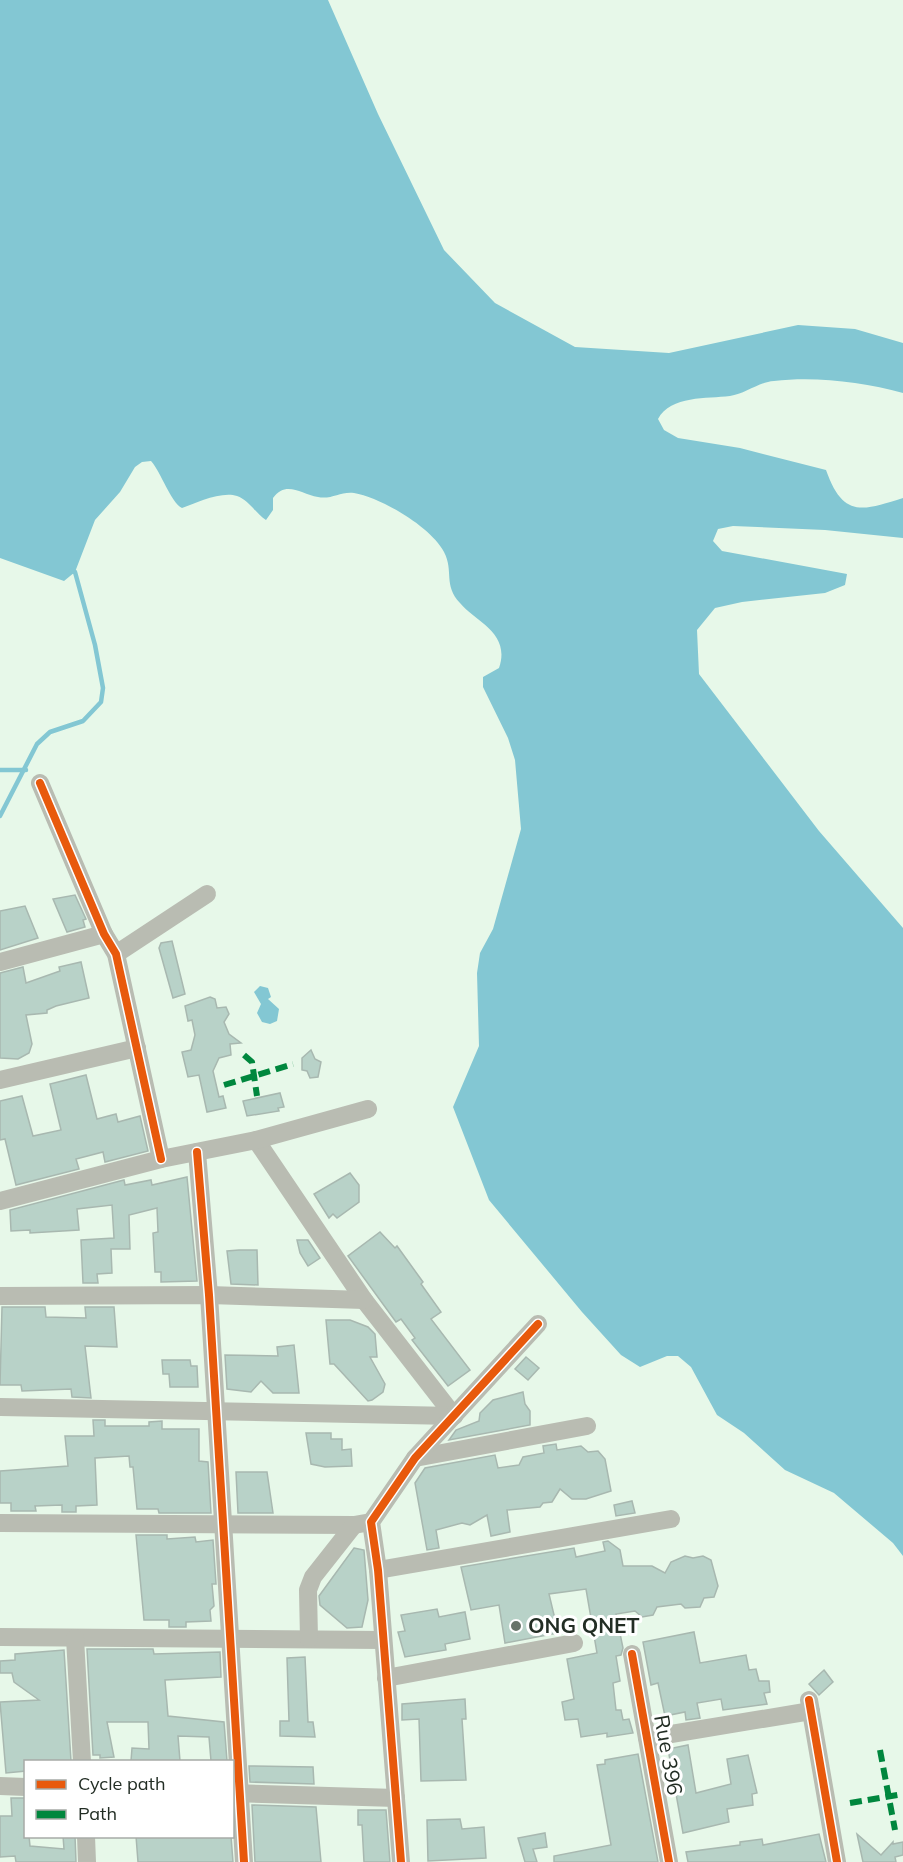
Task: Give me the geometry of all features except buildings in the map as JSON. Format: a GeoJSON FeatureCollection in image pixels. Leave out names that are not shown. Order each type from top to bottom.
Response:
{"type":"FeatureCollection","features":[{"type":"Feature","properties":{"kind":"street"},"geometry":{"type":"LineString","coordinates":[[40,783],[104,934],[116,954],[161,1159]]}},
{"type":"Feature","properties":{"kind":"street"},"geometry":{"type":"LineString","coordinates":[[116,954],[207,894]]}},
{"type":"Feature","properties":{"kind":"street"},"geometry":{"type":"LineString","coordinates":[[0,962],[104,934]]}},
{"type":"Feature","properties":{"kind":"street"},"geometry":{"type":"LineString","coordinates":[[0,1080],[136,1048]]}},
{"type":"Feature","properties":{"kind":"street"},"geometry":{"type":"LineString","coordinates":[[0,1201],[161,1159],[256,1140],[368,1109]]}},
{"type":"Feature","properties":{"kind":"street"},"geometry":{"type":"LineString","coordinates":[[256,1140],[364,1300],[454,1416]]}},
{"type":"Feature","properties":{"kind":"street"},"geometry":{"type":"LineString","coordinates":[[197,1152],[217,1411],[236,1793],[244,1862]]}},
{"type":"Feature","properties":{"kind":"street"},"geometry":{"type":"LineString","coordinates":[[0,1296],[209,1295],[364,1300]]}},
{"type":"Feature","properties":{"kind":"street"},"geometry":{"type":"LineString","coordinates":[[309,1640],[308,1590],[313,1577],[362,1524],[415,1458],[538,1324]]}},
{"type":"Feature","properties":{"kind":"street"},"geometry":{"type":"LineString","coordinates":[[0,1407],[454,1416]]}},
{"type":"Feature","properties":{"kind":"street"},"geometry":{"type":"LineString","coordinates":[[415,1458],[587,1426]]}},
{"type":"Feature","properties":{"kind":"street"},"geometry":{"type":"LineString","coordinates":[[378,1570],[671,1519]]}},
{"type":"Feature","properties":{"kind":"street"},"geometry":{"type":"LineString","coordinates":[[0,1523],[362,1524]]}},
{"type":"Feature","properties":{"kind":"street"},"geometry":{"type":"LineString","coordinates":[[362,1524],[378,1570],[401,1862]]}},
{"type":"Feature","properties":{"kind":"street"},"geometry":{"type":"LineString","coordinates":[[0,1637],[384,1640]]}},
{"type":"Feature","properties":{"kind":"street"},"geometry":{"type":"LineString","coordinates":[[75,1638],[82,1760]]}},
{"type":"Feature","properties":{"kind":"street"},"geometry":{"type":"LineString","coordinates":[[386,1678],[574,1643]]}},
{"type":"Feature","properties":{"kind":"street","name":"Rue 396"},"geometry":{"type":"LineString","coordinates":[[632,1654],[669,1862]]}},
{"type":"Feature","properties":{"kind":"street"},"geometry":{"type":"LineString","coordinates":[[647,1738],[810,1706],[837,1862]]}},
{"type":"Feature","properties":{"kind":"street"},"geometry":{"type":"LineString","coordinates":[[0,1786],[24,1787]]}},
{"type":"Feature","properties":{"kind":"street"},"geometry":{"type":"LineString","coordinates":[[236,1793],[396,1798]]}},
{"type":"Feature","properties":{"kind":"street"},"geometry":{"type":"LineString","coordinates":[[86,1838],[87,1862]]}},
{"type":"Feature","properties":{"kind":"water"},"geometry":{"type":"Polygon","coordinates":[[[0,0],[328,0],[378,114],[444,250],[495,303],[575,347],[669,353],[798,325],[855,329],[903,343],[903,393],[839,381],[806,379],[774,381],[763,383],[736,395],[680,402],[664,411],[658,419],[664,430],[678,438],[740,448],[826,470],[839,496],[855,507],[876,506],[903,498],[903,538],[825,530],[733,526],[718,529],[713,541],[722,551],[847,574],[845,585],[825,593],[742,602],[715,608],[697,630],[699,674],[819,831],[903,928],[903,1556],[893,1543],[834,1493],[785,1470],[744,1433],[717,1415],[691,1367],[678,1356],[667,1356],[640,1367],[621,1355],[582,1312],[489,1200],[453,1107],[479,1046],[477,973],[480,953],[493,929],[521,829],[515,760],[508,738],[483,687],[483,677],[499,668],[500,646],[490,630],[455,596],[450,584],[447,559],[438,542],[405,515],[378,501],[354,493],[323,498],[294,490],[283,490],[273,498],[273,510],[266,520],[245,501],[231,495],[209,498],[182,508],[174,500],[151,461],[142,462],[135,467],[120,492],[95,520],[75,572],[64,581],[0,558],[0,0]]]}},
{"type":"Feature","properties":{"kind":"water"},"geometry":{"type":"Polygon","coordinates":[[[260,986],[268,988],[271,997],[268,999],[279,1009],[277,1021],[270,1024],[262,1022],[257,1013],[261,1004],[254,992],[260,986]]]}},
{"type":"Feature","properties":{"kind":"waterway"},"geometry":{"type":"LineString","coordinates":[[0,816],[37,744],[50,732],[83,721],[101,702],[103,688],[95,645],[75,572],[71,571]]}},
{"type":"Feature","properties":{"kind":"waterway"},"geometry":{"type":"LineString","coordinates":[[0,770],[26,770]]}},
{"type":"Feature","properties":{"kind":"marked path"},"geometry":{"type":"LineString","coordinates":[[244,1055],[252,1062],[257,1096]]}},
{"type":"Feature","properties":{"kind":"marked path"},"geometry":{"type":"LineString","coordinates":[[224,1085],[293,1064]]}},
{"type":"Feature","properties":{"kind":"marked path"},"geometry":{"type":"LineString","coordinates":[[880,1750],[895,1830]]}},
{"type":"Feature","properties":{"kind":"marked path"},"geometry":{"type":"LineString","coordinates":[[850,1803],[903,1794]]}},
{"type":"Feature","properties":{"kind":"cycle path"},"geometry":{"type":"LineString","coordinates":[[40,783],[104,934],[116,954],[161,1159]]}},
{"type":"Feature","properties":{"kind":"cycle path"},"geometry":{"type":"LineString","coordinates":[[197,1152],[209,1295],[244,1862]]}},
{"type":"Feature","properties":{"kind":"cycle path"},"geometry":{"type":"LineString","coordinates":[[401,1862],[378,1570],[371,1522],[415,1458],[538,1324]]}},
{"type":"Feature","properties":{"kind":"cycle path"},"geometry":{"type":"LineString","coordinates":[[632,1654],[669,1862]]}},
{"type":"Feature","properties":{"kind":"cycle path"},"geometry":{"type":"LineString","coordinates":[[809,1700],[837,1862]]}},
{"type":"Feature","properties":{"kind":"place","name":"ONG QNET"},"geometry":{"type":"Point","coordinates":[516,1626]}}]}
